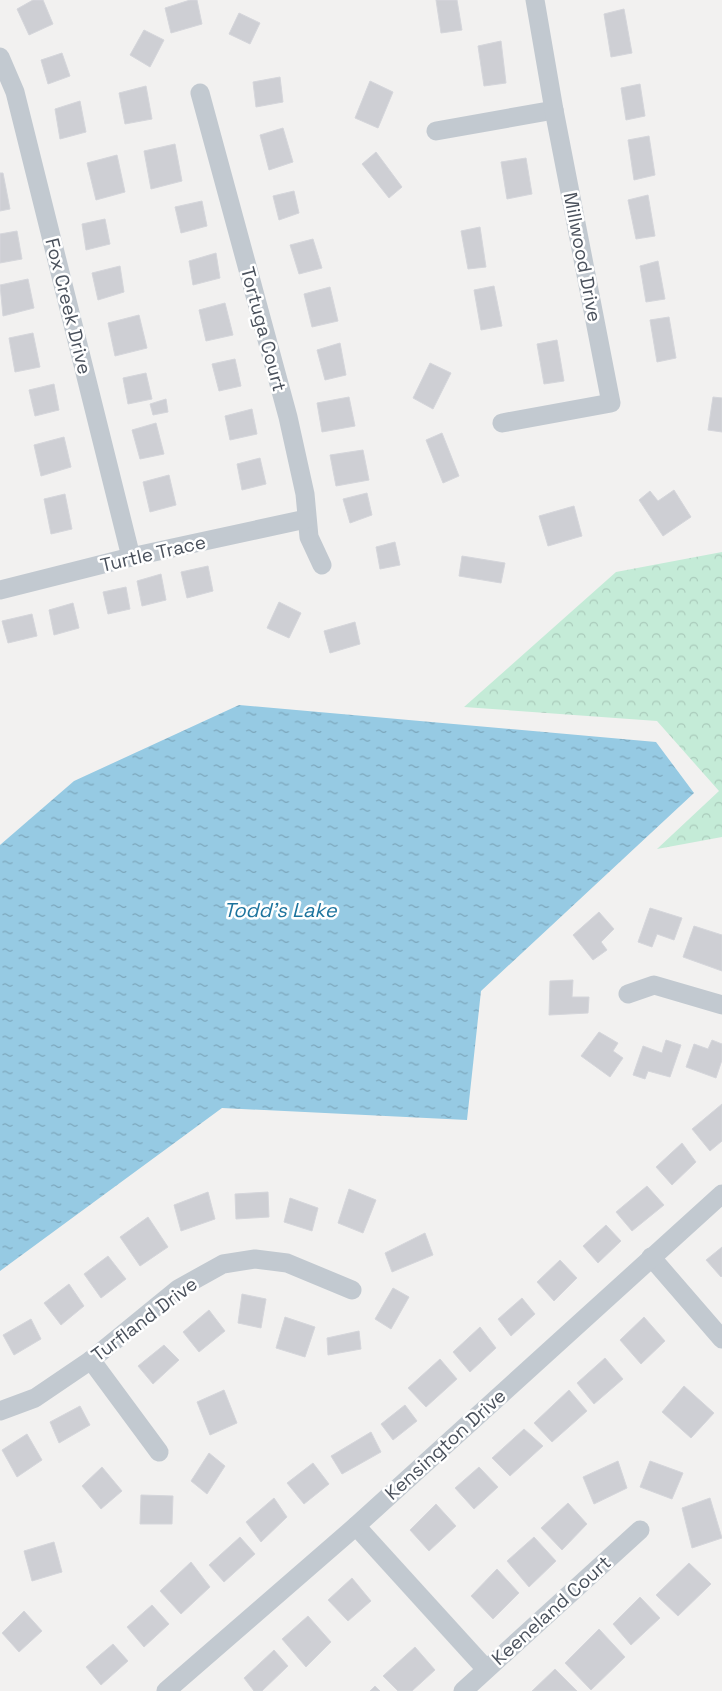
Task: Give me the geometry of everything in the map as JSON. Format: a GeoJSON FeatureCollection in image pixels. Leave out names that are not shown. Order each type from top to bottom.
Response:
{"type":"FeatureCollection","features":[{"type":"Feature","properties":{"kind":"street","name":"Millwood Drive"},"geometry":{"type":"LineString","coordinates":[[502,423],[612,403],[554,110],[535,0]]}},
{"type":"Feature","properties":{"kind":"street","name":"Fox Creek Drive"},"geometry":{"type":"LineString","coordinates":[[0,58],[15,92],[131,557]]}},
{"type":"Feature","properties":{"kind":"street","name":"Tortuga Court"},"geometry":{"type":"LineString","coordinates":[[200,93],[288,417],[305,494],[309,537],[322,565]]}},
{"type":"Feature","properties":{"kind":"street"},"geometry":{"type":"LineString","coordinates":[[436,131],[554,110]]}},
{"type":"Feature","properties":{"kind":"street","name":"Turtle Trace"},"geometry":{"type":"LineString","coordinates":[[0,590],[131,557],[306,519]]}},
{"type":"Feature","properties":{"kind":"street"},"geometry":{"type":"LineString","coordinates":[[628,994],[654,985],[722,1005]]}},
{"type":"Feature","properties":{"kind":"street","name":"Kensington Drive"},"geometry":{"type":"LineString","coordinates":[[166,1691],[356,1526],[722,1194]]}},
{"type":"Feature","properties":{"kind":"street"},"geometry":{"type":"LineString","coordinates":[[651,1257],[722,1340]]}},
{"type":"Feature","properties":{"kind":"street","name":"Turfland Drive"},"geometry":{"type":"LineString","coordinates":[[0,1411],[35,1398],[91,1360],[178,1289],[223,1264],[255,1259],[287,1263],[352,1290]]}},
{"type":"Feature","properties":{"kind":"street"},"geometry":{"type":"LineString","coordinates":[[91,1360],[159,1452]]}},
{"type":"Feature","properties":{"kind":"street"},"geometry":{"type":"LineString","coordinates":[[356,1526],[486,1669]]}},
{"type":"Feature","properties":{"kind":"street","name":"Keeneland Court"},"geometry":{"type":"LineString","coordinates":[[462,1691],[640,1530]]}},
{"type":"Feature","properties":{"kind":"green space"},"geometry":{"type":"Polygon","coordinates":[[[722,552],[722,837],[657,849],[719,791],[657,721],[464,707],[616,572],[722,552]]]}},
{"type":"Feature","properties":{"kind":"water","name":"Todd's Lake"},"geometry":{"type":"Polygon","coordinates":[[[239,705],[656,742],[694,793],[481,991],[467,1120],[222,1108],[0,1271],[0,845],[74,781],[239,705]]]}},
{"type":"Feature","properties":{"kind":"building"},"geometry":{"type":"Polygon","coordinates":[[[33,0],[43,0],[53,24],[29,35],[17,9],[33,0]]]}},
{"type":"Feature","properties":{"kind":"building"},"geometry":{"type":"Polygon","coordinates":[[[190,0],[197,0],[202,24],[171,33],[165,8],[190,0]]]}},
{"type":"Feature","properties":{"kind":"building"},"geometry":{"type":"Polygon","coordinates":[[[436,0],[457,0],[462,30],[441,33],[436,0]]]}},
{"type":"Feature","properties":{"kind":"building"},"geometry":{"type":"Polygon","coordinates":[[[624,9],[632,53],[611,57],[604,14],[624,9]]]}},
{"type":"Feature","properties":{"kind":"building"},"geometry":{"type":"Polygon","coordinates":[[[239,13],[260,23],[250,44],[229,34],[239,13]]]}},
{"type":"Feature","properties":{"kind":"building"},"geometry":{"type":"Polygon","coordinates":[[[144,30],[164,40],[150,67],[130,55],[144,30]]]}},
{"type":"Feature","properties":{"kind":"building"},"geometry":{"type":"Polygon","coordinates":[[[501,41],[506,83],[484,86],[478,46],[501,41]]]}},
{"type":"Feature","properties":{"kind":"building"},"geometry":{"type":"Polygon","coordinates":[[[62,53],[70,76],[48,84],[41,60],[62,53]]]}},
{"type":"Feature","properties":{"kind":"building"},"geometry":{"type":"Polygon","coordinates":[[[280,77],[283,102],[256,107],[253,82],[280,77]]]}},
{"type":"Feature","properties":{"kind":"building"},"geometry":{"type":"Polygon","coordinates":[[[370,81],[393,92],[378,128],[355,118],[370,81]]]}},
{"type":"Feature","properties":{"kind":"building"},"geometry":{"type":"Polygon","coordinates":[[[640,84],[645,116],[626,120],[621,88],[640,84]]]}},
{"type":"Feature","properties":{"kind":"building"},"geometry":{"type":"Polygon","coordinates":[[[146,86],[152,119],[125,124],[119,93],[146,86]]]}},
{"type":"Feature","properties":{"kind":"building"},"geometry":{"type":"Polygon","coordinates":[[[80,101],[86,132],[60,139],[55,109],[80,101]]]}},
{"type":"Feature","properties":{"kind":"building"},"geometry":{"type":"Polygon","coordinates":[[[283,128],[293,162],[269,170],[260,135],[283,128]]]}},
{"type":"Feature","properties":{"kind":"building"},"geometry":{"type":"Polygon","coordinates":[[[649,136],[655,175],[634,180],[628,140],[649,136]]]}},
{"type":"Feature","properties":{"kind":"building"},"geometry":{"type":"Polygon","coordinates":[[[175,144],[182,181],[151,189],[144,151],[175,144]]]}},
{"type":"Feature","properties":{"kind":"building"},"geometry":{"type":"Polygon","coordinates":[[[376,152],[402,187],[389,198],[362,164],[376,152]]]}},
{"type":"Feature","properties":{"kind":"building"},"geometry":{"type":"Polygon","coordinates":[[[117,155],[125,192],[96,200],[87,163],[117,155]]]}},
{"type":"Feature","properties":{"kind":"building"},"geometry":{"type":"Polygon","coordinates":[[[526,158],[532,194],[507,199],[501,162],[526,158]]]}},
{"type":"Feature","properties":{"kind":"building"},"geometry":{"type":"Polygon","coordinates":[[[0,173],[3,173],[10,209],[0,211],[0,173]]]}},
{"type":"Feature","properties":{"kind":"building"},"geometry":{"type":"Polygon","coordinates":[[[294,191],[299,213],[279,220],[273,196],[294,191]]]}},
{"type":"Feature","properties":{"kind":"building"},"geometry":{"type":"Polygon","coordinates":[[[648,195],[655,236],[636,239],[628,200],[648,195]]]}},
{"type":"Feature","properties":{"kind":"building"},"geometry":{"type":"Polygon","coordinates":[[[202,201],[207,226],[181,233],[175,207],[202,201]]]}},
{"type":"Feature","properties":{"kind":"building"},"geometry":{"type":"Polygon","coordinates":[[[105,219],[110,244],[86,250],[82,224],[105,219]]]}},
{"type":"Feature","properties":{"kind":"building"},"geometry":{"type":"Polygon","coordinates":[[[480,227],[486,267],[468,269],[461,231],[480,227]]]}},
{"type":"Feature","properties":{"kind":"building"},"geometry":{"type":"Polygon","coordinates":[[[17,231],[22,259],[0,263],[0,234],[17,231]]]}},
{"type":"Feature","properties":{"kind":"building"},"geometry":{"type":"Polygon","coordinates":[[[313,239],[322,268],[299,274],[290,245],[313,239]]]}},
{"type":"Feature","properties":{"kind":"building"},"geometry":{"type":"Polygon","coordinates":[[[216,253],[220,278],[193,285],[189,261],[216,253]]]}},
{"type":"Feature","properties":{"kind":"building"},"geometry":{"type":"Polygon","coordinates":[[[658,261],[665,299],[646,302],[640,266],[658,261]]]}},
{"type":"Feature","properties":{"kind":"building"},"geometry":{"type":"Polygon","coordinates":[[[120,266],[124,292],[98,300],[92,273],[120,266]]]}},
{"type":"Feature","properties":{"kind":"building"},"geometry":{"type":"Polygon","coordinates":[[[28,279],[34,308],[3,316],[0,285],[28,279]]]}},
{"type":"Feature","properties":{"kind":"building"},"geometry":{"type":"Polygon","coordinates":[[[494,286],[502,326],[481,330],[474,290],[494,286]]]}},
{"type":"Feature","properties":{"kind":"building"},"geometry":{"type":"Polygon","coordinates":[[[330,287],[338,321],[312,327],[304,294],[330,287]]]}},
{"type":"Feature","properties":{"kind":"building"},"geometry":{"type":"Polygon","coordinates":[[[225,303],[233,335],[206,341],[199,310],[225,303]]]}},
{"type":"Feature","properties":{"kind":"building"},"geometry":{"type":"Polygon","coordinates":[[[139,315],[147,348],[115,356],[108,323],[139,315]]]}},
{"type":"Feature","properties":{"kind":"building"},"geometry":{"type":"Polygon","coordinates":[[[669,317],[676,358],[657,362],[650,320],[669,317]]]}},
{"type":"Feature","properties":{"kind":"building"},"geometry":{"type":"Polygon","coordinates":[[[33,333],[40,367],[15,372],[9,338],[33,333]]]}},
{"type":"Feature","properties":{"kind":"building"},"geometry":{"type":"Polygon","coordinates":[[[557,340],[564,381],[544,384],[537,344],[557,340]]]}},
{"type":"Feature","properties":{"kind":"building"},"geometry":{"type":"Polygon","coordinates":[[[340,343],[346,375],[325,380],[317,350],[340,343]]]}},
{"type":"Feature","properties":{"kind":"building"},"geometry":{"type":"Polygon","coordinates":[[[235,359],[241,386],[219,391],[212,364],[235,359]]]}},
{"type":"Feature","properties":{"kind":"building"},"geometry":{"type":"Polygon","coordinates":[[[430,363],[451,373],[433,409],[413,398],[430,363]]]}},
{"type":"Feature","properties":{"kind":"building"},"geometry":{"type":"Polygon","coordinates":[[[146,373],[152,399],[128,404],[123,378],[146,373]]]}},
{"type":"Feature","properties":{"kind":"building"},"geometry":{"type":"Polygon","coordinates":[[[54,384],[59,410],[35,416],[29,390],[54,384]]]}},
{"type":"Feature","properties":{"kind":"building"},"geometry":{"type":"Polygon","coordinates":[[[349,397],[355,426],[322,432],[317,403],[349,397]]]}},
{"type":"Feature","properties":{"kind":"building"},"geometry":{"type":"Polygon","coordinates":[[[713,397],[722,398],[722,432],[708,430],[713,397]]]}},
{"type":"Feature","properties":{"kind":"building"},"geometry":{"type":"Polygon","coordinates":[[[166,399],[168,412],[153,415],[150,404],[166,399]]]}},
{"type":"Feature","properties":{"kind":"building"},"geometry":{"type":"Polygon","coordinates":[[[252,409],[257,434],[230,440],[225,416],[252,409]]]}},
{"type":"Feature","properties":{"kind":"building"},"geometry":{"type":"Polygon","coordinates":[[[156,423],[164,454],[140,459],[132,430],[156,423]]]}},
{"type":"Feature","properties":{"kind":"building"},"geometry":{"type":"Polygon","coordinates":[[[442,433],[459,476],[443,483],[426,440],[442,433]]]}},
{"type":"Feature","properties":{"kind":"building"},"geometry":{"type":"Polygon","coordinates":[[[64,437],[71,467],[41,476],[34,445],[64,437]]]}},
{"type":"Feature","properties":{"kind":"building"},"geometry":{"type":"Polygon","coordinates":[[[363,450],[369,480],[336,486],[330,455],[363,450]]]}},
{"type":"Feature","properties":{"kind":"building"},"geometry":{"type":"Polygon","coordinates":[[[260,458],[266,484],[242,490],[237,464],[260,458]]]}},
{"type":"Feature","properties":{"kind":"building"},"geometry":{"type":"Polygon","coordinates":[[[169,475],[176,505],[150,512],[143,482],[169,475]]]}},
{"type":"Feature","properties":{"kind":"building"},"geometry":{"type":"Polygon","coordinates":[[[674,490],[691,517],[663,536],[639,500],[650,491],[658,501],[674,490]]]}},
{"type":"Feature","properties":{"kind":"building"},"geometry":{"type":"Polygon","coordinates":[[[367,493],[372,515],[350,523],[343,499],[367,493]]]}},
{"type":"Feature","properties":{"kind":"building"},"geometry":{"type":"Polygon","coordinates":[[[65,494],[72,529],[51,534],[44,499],[65,494]]]}},
{"type":"Feature","properties":{"kind":"building"},"geometry":{"type":"Polygon","coordinates":[[[574,506],[582,536],[548,546],[539,516],[574,506]]]}},
{"type":"Feature","properties":{"kind":"building"},"geometry":{"type":"Polygon","coordinates":[[[395,542],[400,565],[380,569],[376,547],[395,542]]]}},
{"type":"Feature","properties":{"kind":"building"},"geometry":{"type":"Polygon","coordinates":[[[462,556],[505,563],[501,583],[459,576],[462,556]]]}},
{"type":"Feature","properties":{"kind":"building"},"geometry":{"type":"Polygon","coordinates":[[[208,566],[213,591],[187,598],[181,572],[208,566]]]}},
{"type":"Feature","properties":{"kind":"building"},"geometry":{"type":"Polygon","coordinates":[[[161,574],[166,600],[142,606],[137,581],[161,574]]]}},
{"type":"Feature","properties":{"kind":"building"},"geometry":{"type":"Polygon","coordinates":[[[126,587],[130,609],[108,614],[103,592],[126,587]]]}},
{"type":"Feature","properties":{"kind":"building"},"geometry":{"type":"Polygon","coordinates":[[[279,602],[301,613],[289,638],[267,628],[279,602]]]}},
{"type":"Feature","properties":{"kind":"building"},"geometry":{"type":"Polygon","coordinates":[[[73,603],[79,628],[54,635],[49,610],[73,603]]]}},
{"type":"Feature","properties":{"kind":"building"},"geometry":{"type":"Polygon","coordinates":[[[32,614],[37,636],[8,643],[2,621],[32,614]]]}},
{"type":"Feature","properties":{"kind":"building"},"geometry":{"type":"Polygon","coordinates":[[[355,622],[360,644],[330,653],[324,631],[355,622]]]}},
{"type":"Feature","properties":{"kind":"building"},"geometry":{"type":"Polygon","coordinates":[[[650,908],[682,918],[674,940],[657,934],[652,947],[638,942],[650,908]]]}},
{"type":"Feature","properties":{"kind":"building"},"geometry":{"type":"Polygon","coordinates":[[[599,912],[614,929],[601,942],[607,950],[593,960],[573,935],[599,912]]]}},
{"type":"Feature","properties":{"kind":"building"},"geometry":{"type":"Polygon","coordinates":[[[694,926],[722,935],[722,971],[683,957],[694,926]]]}},
{"type":"Feature","properties":{"kind":"building"},"geometry":{"type":"Polygon","coordinates":[[[573,980],[572,997],[589,997],[588,1013],[549,1015],[550,981],[573,980]]]}},
{"type":"Feature","properties":{"kind":"building"},"geometry":{"type":"Polygon","coordinates":[[[599,1032],[618,1043],[613,1051],[623,1058],[610,1077],[581,1056],[599,1032]]]}},
{"type":"Feature","properties":{"kind":"building"},"geometry":{"type":"Polygon","coordinates":[[[666,1040],[681,1045],[670,1077],[648,1071],[645,1079],[633,1075],[643,1046],[662,1053],[666,1040]]]}},
{"type":"Feature","properties":{"kind":"building"},"geometry":{"type":"Polygon","coordinates":[[[712,1040],[722,1044],[722,1060],[716,1078],[686,1067],[694,1044],[708,1049],[712,1040]]]}},
{"type":"Feature","properties":{"kind":"building"},"geometry":{"type":"Polygon","coordinates":[[[722,1104],[722,1141],[710,1151],[692,1129],[722,1104]]]}},
{"type":"Feature","properties":{"kind":"building"},"geometry":{"type":"Polygon","coordinates":[[[682,1143],[696,1162],[672,1185],[656,1167],[682,1143]]]}},
{"type":"Feature","properties":{"kind":"building"},"geometry":{"type":"Polygon","coordinates":[[[647,1186],[664,1205],[632,1231],[616,1212],[647,1186]]]}},
{"type":"Feature","properties":{"kind":"building"},"geometry":{"type":"Polygon","coordinates":[[[349,1189],[376,1200],[363,1233],[338,1223],[349,1189]]]}},
{"type":"Feature","properties":{"kind":"building"},"geometry":{"type":"Polygon","coordinates":[[[208,1192],[215,1219],[181,1231],[174,1205],[208,1192]]]}},
{"type":"Feature","properties":{"kind":"building"},"geometry":{"type":"Polygon","coordinates":[[[268,1192],[269,1217],[236,1219],[235,1194],[268,1192]]]}},
{"type":"Feature","properties":{"kind":"building"},"geometry":{"type":"Polygon","coordinates":[[[290,1198],[318,1208],[312,1231],[284,1222],[290,1198]]]}},
{"type":"Feature","properties":{"kind":"building"},"geometry":{"type":"Polygon","coordinates":[[[148,1217],[168,1247],[140,1266],[120,1237],[148,1217]]]}},
{"type":"Feature","properties":{"kind":"building"},"geometry":{"type":"Polygon","coordinates":[[[606,1225],[621,1241],[598,1263],[583,1246],[606,1225]]]}},
{"type":"Feature","properties":{"kind":"building"},"geometry":{"type":"Polygon","coordinates":[[[425,1233],[433,1255],[392,1272],[385,1253],[425,1233]]]}},
{"type":"Feature","properties":{"kind":"building"},"geometry":{"type":"Polygon","coordinates":[[[722,1247],[722,1276],[721,1277],[706,1260],[722,1247]]]}},
{"type":"Feature","properties":{"kind":"building"},"geometry":{"type":"Polygon","coordinates":[[[108,1256],[126,1279],[101,1298],[84,1274],[108,1256]]]}},
{"type":"Feature","properties":{"kind":"building"},"geometry":{"type":"Polygon","coordinates":[[[560,1260],[577,1278],[554,1301],[537,1282],[560,1260]]]}},
{"type":"Feature","properties":{"kind":"building"},"geometry":{"type":"Polygon","coordinates":[[[69,1284],[84,1306],[61,1325],[44,1303],[69,1284]]]}},
{"type":"Feature","properties":{"kind":"building"},"geometry":{"type":"Polygon","coordinates":[[[393,1288],[409,1297],[391,1329],[375,1319],[393,1288]]]}},
{"type":"Feature","properties":{"kind":"building"},"geometry":{"type":"Polygon","coordinates":[[[242,1294],[266,1299],[261,1328],[238,1323],[242,1294]]]}},
{"type":"Feature","properties":{"kind":"building"},"geometry":{"type":"Polygon","coordinates":[[[522,1298],[535,1314],[511,1336],[498,1319],[522,1298]]]}},
{"type":"Feature","properties":{"kind":"building"},"geometry":{"type":"Polygon","coordinates":[[[209,1310],[225,1331],[199,1352],[183,1332],[209,1310]]]}},
{"type":"Feature","properties":{"kind":"building"},"geometry":{"type":"Polygon","coordinates":[[[285,1317],[315,1327],[305,1357],[276,1348],[285,1317]]]}},
{"type":"Feature","properties":{"kind":"building"},"geometry":{"type":"Polygon","coordinates":[[[644,1317],[665,1341],[641,1364],[620,1340],[644,1317]]]}},
{"type":"Feature","properties":{"kind":"building"},"geometry":{"type":"Polygon","coordinates":[[[31,1319],[41,1339],[14,1355],[3,1335],[31,1319]]]}},
{"type":"Feature","properties":{"kind":"building"},"geometry":{"type":"Polygon","coordinates":[[[480,1327],[496,1348],[470,1372],[453,1352],[480,1327]]]}},
{"type":"Feature","properties":{"kind":"building"},"geometry":{"type":"Polygon","coordinates":[[[359,1331],[361,1349],[328,1355],[327,1338],[359,1331]]]}},
{"type":"Feature","properties":{"kind":"building"},"geometry":{"type":"Polygon","coordinates":[[[164,1345],[179,1360],[153,1384],[138,1366],[164,1345]]]}},
{"type":"Feature","properties":{"kind":"building"},"geometry":{"type":"Polygon","coordinates":[[[605,1358],[623,1379],[594,1404],[577,1383],[605,1358]]]}},
{"type":"Feature","properties":{"kind":"building"},"geometry":{"type":"Polygon","coordinates":[[[440,1359],[457,1379],[426,1407],[408,1388],[440,1359]]]}},
{"type":"Feature","properties":{"kind":"building"},"geometry":{"type":"Polygon","coordinates":[[[684,1386],[714,1413],[691,1438],[662,1412],[684,1386]]]}},
{"type":"Feature","properties":{"kind":"building"},"geometry":{"type":"Polygon","coordinates":[[[224,1390],[237,1423],[210,1435],[197,1402],[224,1390]]]}},
{"type":"Feature","properties":{"kind":"building"},"geometry":{"type":"Polygon","coordinates":[[[569,1390],[587,1411],[552,1442],[534,1423],[569,1390]]]}},
{"type":"Feature","properties":{"kind":"building"},"geometry":{"type":"Polygon","coordinates":[[[405,1405],[417,1421],[393,1440],[381,1424],[405,1405]]]}},
{"type":"Feature","properties":{"kind":"building"},"geometry":{"type":"Polygon","coordinates":[[[80,1406],[90,1425],[59,1443],[50,1422],[80,1406]]]}},
{"type":"Feature","properties":{"kind":"building"},"geometry":{"type":"Polygon","coordinates":[[[524,1429],[543,1446],[510,1476],[492,1458],[524,1429]]]}},
{"type":"Feature","properties":{"kind":"building"},"geometry":{"type":"Polygon","coordinates":[[[371,1432],[381,1452],[342,1474],[331,1456],[371,1432]]]}},
{"type":"Feature","properties":{"kind":"building"},"geometry":{"type":"Polygon","coordinates":[[[27,1434],[42,1460],[17,1477],[2,1450],[27,1434]]]}},
{"type":"Feature","properties":{"kind":"building"},"geometry":{"type":"Polygon","coordinates":[[[209,1453],[225,1466],[207,1494],[191,1481],[209,1453]]]}},
{"type":"Feature","properties":{"kind":"building"},"geometry":{"type":"Polygon","coordinates":[[[618,1461],[627,1488],[594,1504],[583,1477],[618,1461]]]}},
{"type":"Feature","properties":{"kind":"building"},"geometry":{"type":"Polygon","coordinates":[[[650,1461],[683,1473],[672,1499],[640,1487],[650,1461]]]}},
{"type":"Feature","properties":{"kind":"building"},"geometry":{"type":"Polygon","coordinates":[[[313,1463],[329,1484],[304,1504],[287,1483],[313,1463]]]}},
{"type":"Feature","properties":{"kind":"building"},"geometry":{"type":"Polygon","coordinates":[[[102,1467],[122,1491],[101,1509],[82,1486],[102,1467]]]}},
{"type":"Feature","properties":{"kind":"building"},"geometry":{"type":"Polygon","coordinates":[[[479,1467],[498,1487],[474,1509],[455,1488],[479,1467]]]}},
{"type":"Feature","properties":{"kind":"building"},"geometry":{"type":"Polygon","coordinates":[[[141,1495],[173,1496],[172,1524],[140,1524],[141,1495]]]}},
{"type":"Feature","properties":{"kind":"building"},"geometry":{"type":"Polygon","coordinates":[[[274,1498],[287,1517],[261,1542],[246,1522],[274,1498]]]}},
{"type":"Feature","properties":{"kind":"building"},"geometry":{"type":"Polygon","coordinates":[[[710,1498],[722,1538],[692,1548],[682,1508],[710,1498]]]}},
{"type":"Feature","properties":{"kind":"building"},"geometry":{"type":"Polygon","coordinates":[[[568,1503],[587,1524],[562,1550],[541,1528],[568,1503]]]}},
{"type":"Feature","properties":{"kind":"building"},"geometry":{"type":"Polygon","coordinates":[[[436,1504],[456,1526],[429,1551],[410,1530],[436,1504]]]}},
{"type":"Feature","properties":{"kind":"building"},"geometry":{"type":"Polygon","coordinates":[[[240,1537],[255,1554],[224,1582],[209,1565],[240,1537]]]}},
{"type":"Feature","properties":{"kind":"building"},"geometry":{"type":"Polygon","coordinates":[[[534,1537],[556,1561],[529,1587],[507,1561],[534,1537]]]}},
{"type":"Feature","properties":{"kind":"building"},"geometry":{"type":"Polygon","coordinates":[[[54,1542],[62,1572],[32,1581],[24,1551],[54,1542]]]}},
{"type":"Feature","properties":{"kind":"building"},"geometry":{"type":"Polygon","coordinates":[[[191,1562],[210,1587],[181,1614],[160,1591],[191,1562]]]}},
{"type":"Feature","properties":{"kind":"building"},"geometry":{"type":"Polygon","coordinates":[[[689,1563],[711,1584],[678,1616],[656,1595],[689,1563]]]}},
{"type":"Feature","properties":{"kind":"building"},"geometry":{"type":"Polygon","coordinates":[[[497,1569],[519,1593],[493,1619],[471,1596],[497,1569]]]}},
{"type":"Feature","properties":{"kind":"building"},"geometry":{"type":"Polygon","coordinates":[[[352,1578],[371,1601],[348,1621],[328,1600],[352,1578]]]}},
{"type":"Feature","properties":{"kind":"building"},"geometry":{"type":"Polygon","coordinates":[[[640,1597],[660,1618],[631,1645],[613,1624],[640,1597]]]}},
{"type":"Feature","properties":{"kind":"building"},"geometry":{"type":"Polygon","coordinates":[[[152,1605],[169,1624],[144,1647],[127,1627],[152,1605]]]}},
{"type":"Feature","properties":{"kind":"building"},"geometry":{"type":"Polygon","coordinates":[[[24,1611],[42,1631],[19,1652],[2,1633],[24,1611]]]}},
{"type":"Feature","properties":{"kind":"building"},"geometry":{"type":"Polygon","coordinates":[[[308,1616],[331,1642],[306,1667],[282,1639],[308,1616]]]}},
{"type":"Feature","properties":{"kind":"building"},"geometry":{"type":"Polygon","coordinates":[[[599,1629],[625,1657],[591,1690],[565,1663],[599,1629]]]}},
{"type":"Feature","properties":{"kind":"building"},"geometry":{"type":"Polygon","coordinates":[[[113,1644],[128,1661],[101,1685],[86,1667],[113,1644]]]}},
{"type":"Feature","properties":{"kind":"building"},"geometry":{"type":"Polygon","coordinates":[[[415,1647],[435,1670],[412,1691],[398,1691],[383,1676],[415,1647]]]}},
{"type":"Feature","properties":{"kind":"building"},"geometry":{"type":"Polygon","coordinates":[[[274,1650],[288,1666],[262,1691],[254,1691],[244,1678],[274,1650]]]}},
{"type":"Feature","properties":{"kind":"building"},"geometry":{"type":"Polygon","coordinates":[[[555,1669],[577,1691],[532,1691],[555,1669]]]}},
{"type":"Feature","properties":{"kind":"building"},"geometry":{"type":"Polygon","coordinates":[[[375,1686],[380,1691],[370,1691],[375,1686]]]}}]}
